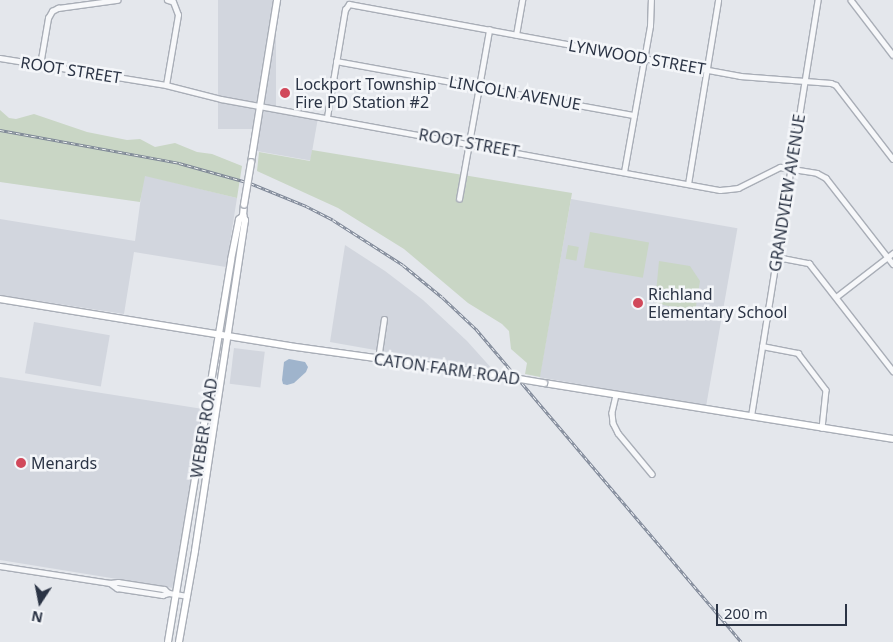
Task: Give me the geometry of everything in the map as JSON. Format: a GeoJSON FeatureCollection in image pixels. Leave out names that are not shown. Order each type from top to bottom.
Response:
{"type":"FeatureCollection","features":[{"type":"Feature","properties":{"kind":"main road","name":"WEBER ROAD"},"geometry":{"type":"LineString","coordinates":[[179,642],[245,221],[243,216],[244,205],[277,0]]}},
{"type":"Feature","properties":{"kind":"main road","name":"WEBER ROAD"},"geometry":{"type":"LineString","coordinates":[[168,642],[239,220],[243,216]]}},
{"type":"Feature","properties":{"kind":"main road","name":"CATON FARM ROAD"},"geometry":{"type":"LineString","coordinates":[[0,298],[219,335],[490,374],[893,439]]}},
{"type":"Feature","properties":{"kind":"street"},"geometry":{"type":"LineString","coordinates":[[40,65],[48,18],[52,12],[58,8],[117,0]]}},
{"type":"Feature","properties":{"kind":"street"},"geometry":{"type":"LineString","coordinates":[[166,85],[178,15],[172,2],[167,0]]}},
{"type":"Feature","properties":{"kind":"street"},"geometry":{"type":"LineString","coordinates":[[516,35],[522,0]]}},
{"type":"Feature","properties":{"kind":"street"},"geometry":{"type":"LineString","coordinates":[[624,172],[645,59],[650,26],[651,0]]}},
{"type":"Feature","properties":{"kind":"street"},"geometry":{"type":"LineString","coordinates":[[688,184],[718,0]]}},
{"type":"Feature","properties":{"kind":"street","name":"GRANDVIEW AVENUE"},"geometry":{"type":"LineString","coordinates":[[751,416],[818,0]]}},
{"type":"Feature","properties":{"kind":"street"},"geometry":{"type":"LineString","coordinates":[[851,0],[893,54]]}},
{"type":"Feature","properties":{"kind":"street","name":"LYNWOOD STREET"},"geometry":{"type":"LineString","coordinates":[[336,61],[345,10],[349,4],[740,76],[806,80],[836,85],[893,159]]}},
{"type":"Feature","properties":{"kind":"street"},"geometry":{"type":"LineString","coordinates":[[459,200],[489,30]]}},
{"type":"Feature","properties":{"kind":"street","name":"ROOT STREET"},"geometry":{"type":"LineString","coordinates":[[0,58],[191,89],[221,99],[720,190],[738,188],[773,169],[791,169],[817,173],[826,178],[893,264]]}},
{"type":"Feature","properties":{"kind":"street"},"geometry":{"type":"LineString","coordinates":[[327,117],[336,61]]}},
{"type":"Feature","properties":{"kind":"street","name":"LINCOLN AVENUE"},"geometry":{"type":"LineString","coordinates":[[336,61],[634,115]]}},
{"type":"Feature","properties":{"kind":"street"},"geometry":{"type":"LineString","coordinates":[[836,297],[893,253]]}},
{"type":"Feature","properties":{"kind":"street"},"geometry":{"type":"LineString","coordinates":[[777,257],[809,263],[893,371]]}},
{"type":"Feature","properties":{"kind":"street"},"geometry":{"type":"LineString","coordinates":[[378,359],[384,319]]}},
{"type":"Feature","properties":{"kind":"street"},"geometry":{"type":"LineString","coordinates":[[762,346],[798,353],[826,390],[822,428]]}},
{"type":"Feature","properties":{"kind":"street"},"geometry":{"type":"LineString","coordinates":[[616,395],[612,413],[613,423],[618,433],[652,474]]}},
{"type":"Feature","properties":{"kind":"street"},"geometry":{"type":"LineString","coordinates":[[0,566],[110,583],[117,588],[162,595],[169,593],[187,596]]}},
{"type":"Feature","properties":{"kind":"shaded area"},"geometry":{"type":"Polygon","coordinates":[[[218,0],[276,0],[276,129],[218,129],[218,0]]]}},
{"type":"Feature","properties":{"kind":"shaded area"},"geometry":{"type":"Polygon","coordinates":[[[260,107],[318,117],[310,161],[252,150],[260,107]]]}},
{"type":"Feature","properties":{"kind":"shaded area"},"geometry":{"type":"Polygon","coordinates":[[[144,175],[237,198],[226,267],[134,252],[124,314],[0,295],[0,219],[135,241],[144,175]]]}},
{"type":"Feature","properties":{"kind":"shaded area","name":"Richland Elementary School"},"geometry":{"type":"Polygon","coordinates":[[[571,199],[737,228],[706,407],[540,377],[571,199]]]}},
{"type":"Feature","properties":{"kind":"shaded area"},"geometry":{"type":"Polygon","coordinates":[[[345,245],[385,271],[423,300],[467,341],[494,371],[330,342],[345,245]]]}},
{"type":"Feature","properties":{"kind":"shaded area"},"geometry":{"type":"Polygon","coordinates":[[[34,322],[110,335],[101,387],[25,373],[34,322]]]}},
{"type":"Feature","properties":{"kind":"shaded area"},"geometry":{"type":"Polygon","coordinates":[[[234,348],[265,352],[260,388],[230,384],[234,348]]]}},
{"type":"Feature","properties":{"kind":"shaded area"},"geometry":{"type":"Polygon","coordinates":[[[0,377],[203,409],[173,588],[0,560],[0,377]]]}},
{"type":"Feature","properties":{"kind":"green space"},"geometry":{"type":"Polygon","coordinates":[[[0,110],[9,118],[16,119],[34,114],[87,132],[127,140],[140,139],[155,147],[175,143],[197,152],[212,154],[242,166],[237,198],[145,176],[140,202],[0,182],[0,110]]]}},
{"type":"Feature","properties":{"kind":"green space"},"geometry":{"type":"Polygon","coordinates":[[[312,150],[572,193],[540,377],[525,374],[527,363],[511,349],[509,331],[502,324],[468,303],[404,249],[338,208],[257,171],[259,152],[310,161],[312,150]]]}},
{"type":"Feature","properties":{"kind":"green space"},"geometry":{"type":"Polygon","coordinates":[[[590,232],[649,242],[643,278],[584,267],[590,232]]]}},
{"type":"Feature","properties":{"kind":"green space"},"geometry":{"type":"Polygon","coordinates":[[[568,245],[579,247],[576,261],[566,259],[568,245]]]}},
{"type":"Feature","properties":{"kind":"green space"},"geometry":{"type":"Polygon","coordinates":[[[659,261],[690,266],[700,281],[695,312],[655,303],[659,261]]]}},
{"type":"Feature","properties":{"kind":"water"},"geometry":{"type":"Polygon","coordinates":[[[289,359],[305,362],[308,367],[306,372],[294,383],[287,385],[283,384],[282,380],[284,362],[289,359]]]}},
{"type":"Feature","properties":{"kind":"railway"},"geometry":{"type":"LineString","coordinates":[[0,130],[179,163],[250,183],[306,206],[333,220],[403,265],[442,297],[476,329],[741,642]]}},
{"type":"Feature","properties":{"kind":"place","name":"Lockport Township Fire PD Station #2"},"geometry":{"type":"Point","coordinates":[285,93]}},
{"type":"Feature","properties":{"kind":"place","name":"Richland Elementary School"},"geometry":{"type":"Point","coordinates":[638,303]}},
{"type":"Feature","properties":{"kind":"place","name":"Menards"},"geometry":{"type":"Point","coordinates":[21,463]}}]}
